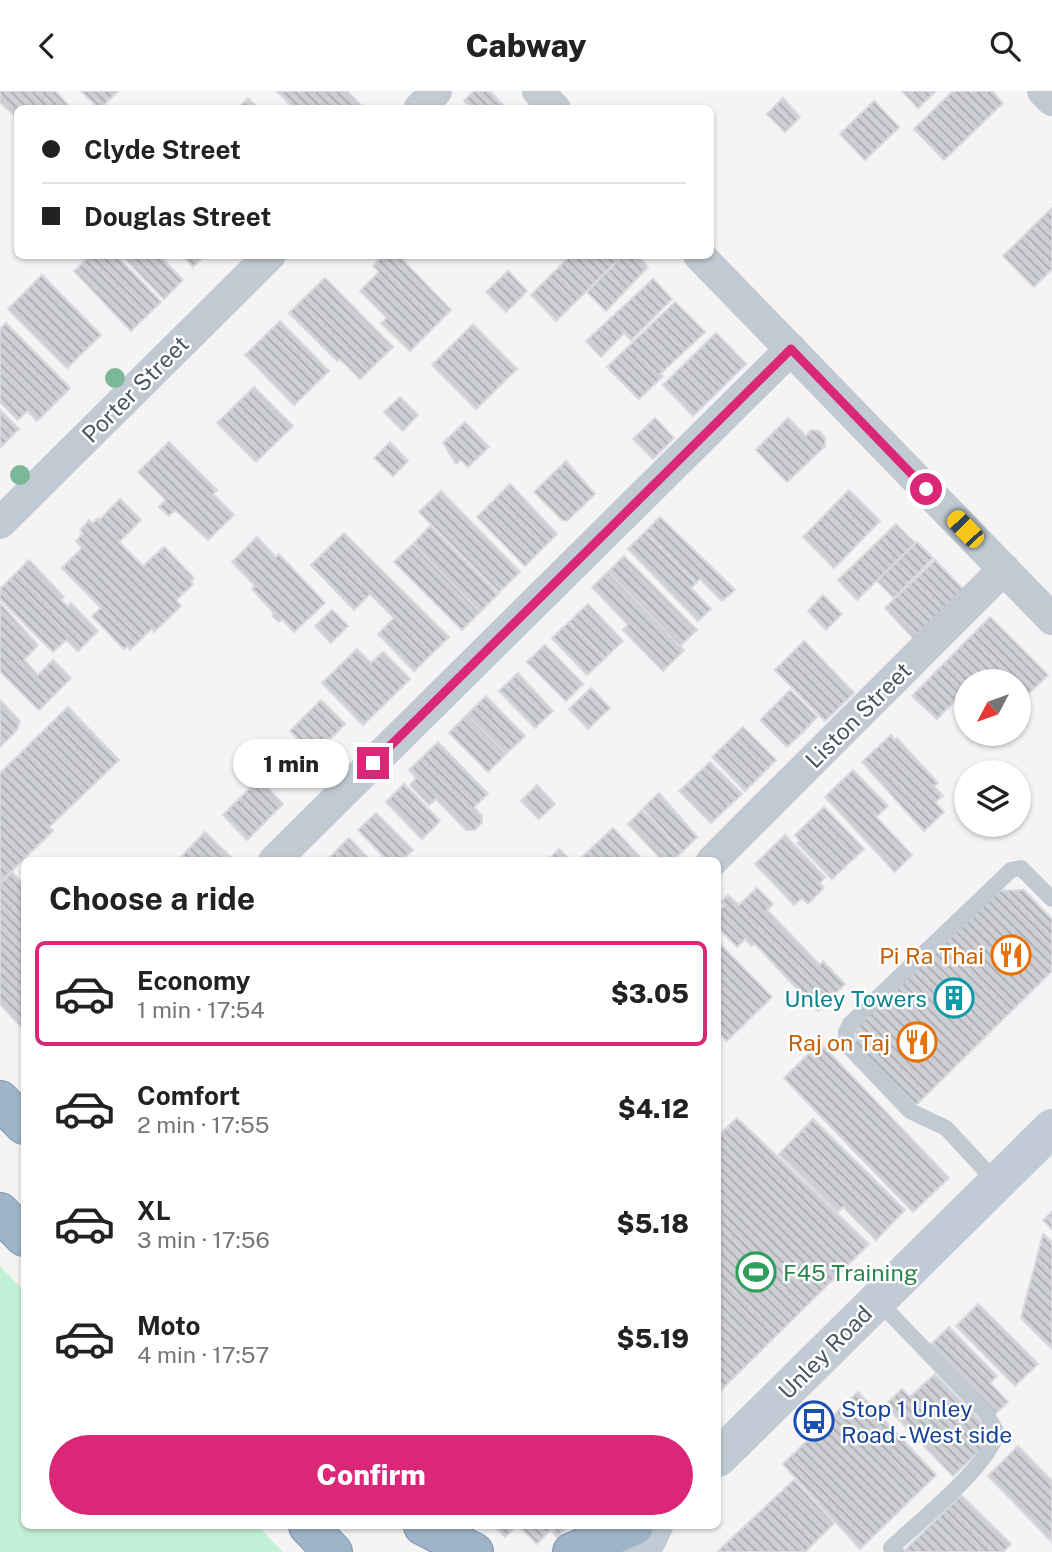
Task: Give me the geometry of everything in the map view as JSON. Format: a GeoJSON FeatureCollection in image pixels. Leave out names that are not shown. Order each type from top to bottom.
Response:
{"type":"FeatureCollection","features":[{"type":"Feature","properties":{"kind":"highway"},"geometry":{"type":"LineString","coordinates":[[0,1212],[21,1234]]}},
{"type":"Feature","properties":{"kind":"highway"},"geometry":{"type":"LineString","coordinates":[[311,1529],[334,1552]]}},
{"type":"Feature","properties":{"kind":"highway"},"geometry":{"type":"LineString","coordinates":[[425,1529],[446,1552]]}},
{"type":"Feature","properties":{"kind":"highway"},"geometry":{"type":"LineString","coordinates":[[428,1529],[474,1552]]}},
{"type":"Feature","properties":{"kind":"highway"},"geometry":{"type":"LineString","coordinates":[[572,1552],[627,1529]]}},
{"type":"Feature","properties":{"kind":"main road","name":"Unley Road"},"geometry":{"type":"LineString","coordinates":[[721,1455],[1052,1128]]}},
{"type":"Feature","properties":{"kind":"main road"},"geometry":{"type":"LineString","coordinates":[[621,1552],[645,1529]]}},
{"type":"Feature","properties":{"kind":"main road"},"geometry":{"type":"LineString","coordinates":[[641,1552],[652,1529]]}},
{"type":"Feature","properties":{"kind":"street"},"geometry":{"type":"LineString","coordinates":[[423,105],[436,91]]}},
{"type":"Feature","properties":{"kind":"street"},"geometry":{"type":"LineString","coordinates":[[538,91],[551,105]]}},
{"type":"Feature","properties":{"kind":"street"},"geometry":{"type":"LineString","coordinates":[[1043,91],[1052,100]]}},
{"type":"Feature","properties":{"kind":"street","name":"Porter Street"},"geometry":{"type":"LineString","coordinates":[[0,523],[266,259]]}},
{"type":"Feature","properties":{"kind":"street"},"geometry":{"type":"LineString","coordinates":[[703,259],[1052,619]]}},
{"type":"Feature","properties":{"kind":"street"},"geometry":{"type":"LineString","coordinates":[[278,857],[791,349]]}},
{"type":"Feature","properties":{"kind":"street","name":"Liston Street"},"geometry":{"type":"LineString","coordinates":[[716,857],[1004,569]]}},
{"type":"Feature","properties":{"kind":"lane"},"geometry":{"type":"LineString","coordinates":[[997,1183],[946,1128],[910,1111],[848,1045],[846,1031],[849,1024],[1011,870],[1021,867],[1052,899]]}},
{"type":"Feature","properties":{"kind":"lane"},"geometry":{"type":"LineString","coordinates":[[877,1300],[986,1413],[997,1433],[993,1445],[980,1462],[893,1550]]}},
{"type":"Feature","properties":{"kind":"green space"},"geometry":{"type":"Polygon","coordinates":[[[0,1266],[21,1288],[21,1529],[261,1529],[283,1552],[0,1552],[0,1266]]]}},
{"type":"Feature","properties":{"kind":"building"},"geometry":{"type":"Polygon","coordinates":[[[0,91],[55,91],[68,105],[14,105],[14,115],[0,102],[0,91]]]}},
{"type":"Feature","properties":{"kind":"building"},"geometry":{"type":"Polygon","coordinates":[[[81,91],[118,91],[104,105],[96,105],[81,91]]]}},
{"type":"Feature","properties":{"kind":"building"},"geometry":{"type":"Polygon","coordinates":[[[277,91],[347,91],[361,105],[290,105],[277,91]]]}},
{"type":"Feature","properties":{"kind":"building"},"geometry":{"type":"Polygon","coordinates":[[[474,91],[490,91],[503,105],[468,105],[464,101],[474,91]]]}},
{"type":"Feature","properties":{"kind":"building"},"geometry":{"type":"Polygon","coordinates":[[[902,91],[936,91],[918,108],[902,91]]]}},
{"type":"Feature","properties":{"kind":"building"},"geometry":{"type":"Polygon","coordinates":[[[953,91],[992,91],[1003,103],[944,160],[914,129],[953,91]]]}},
{"type":"Feature","properties":{"kind":"building"},"geometry":{"type":"Polygon","coordinates":[[[248,98],[255,105],[241,105],[248,98]]]}},
{"type":"Feature","properties":{"kind":"building"},"geometry":{"type":"Polygon","coordinates":[[[783,98],[800,117],[785,132],[767,114],[783,98]]]}},
{"type":"Feature","properties":{"kind":"building"},"geometry":{"type":"Polygon","coordinates":[[[874,101],[899,127],[865,160],[840,134],[874,101]]]}},
{"type":"Feature","properties":{"kind":"building"},"geometry":{"type":"Polygon","coordinates":[[[1052,208],[1052,269],[1034,287],[1003,256],[1052,208]]]}},
{"type":"Feature","properties":{"kind":"building"},"geometry":{"type":"Polygon","coordinates":[[[87,259],[120,259],[161,302],[131,331],[74,271],[87,259]]]}},
{"type":"Feature","properties":{"kind":"building"},"geometry":{"type":"Polygon","coordinates":[[[125,259],[163,259],[183,280],[164,299],[125,259]]]}},
{"type":"Feature","properties":{"kind":"building"},"geometry":{"type":"Polygon","coordinates":[[[186,259],[201,259],[193,267],[186,259]]]}},
{"type":"Feature","properties":{"kind":"building"},"geometry":{"type":"Polygon","coordinates":[[[380,259],[402,259],[451,310],[410,351],[381,323],[387,318],[360,291],[379,272],[373,266],[380,259]]]}},
{"type":"Feature","properties":{"kind":"building"},"geometry":{"type":"Polygon","coordinates":[[[567,259],[619,259],[556,321],[531,295],[567,259]]]}},
{"type":"Feature","properties":{"kind":"building"},"geometry":{"type":"Polygon","coordinates":[[[619,259],[641,259],[648,267],[606,311],[587,292],[619,259]]]}},
{"type":"Feature","properties":{"kind":"building"},"geometry":{"type":"Polygon","coordinates":[[[508,271],[527,291],[506,312],[486,292],[508,271]]]}},
{"type":"Feature","properties":{"kind":"building"},"geometry":{"type":"Polygon","coordinates":[[[42,275],[101,335],[67,368],[8,309],[42,275]]]}},
{"type":"Feature","properties":{"kind":"building"},"geometry":{"type":"Polygon","coordinates":[[[325,278],[393,347],[360,379],[340,359],[337,361],[289,313],[325,278]]]}},
{"type":"Feature","properties":{"kind":"building"},"geometry":{"type":"Polygon","coordinates":[[[653,279],[672,299],[631,340],[624,333],[601,357],[586,341],[653,279]]]}},
{"type":"Feature","properties":{"kind":"building"},"geometry":{"type":"Polygon","coordinates":[[[675,302],[705,332],[660,374],[663,376],[639,399],[607,367],[675,302]]]}},
{"type":"Feature","properties":{"kind":"building"},"geometry":{"type":"Polygon","coordinates":[[[280,321],[329,371],[294,405],[245,355],[280,321]]]}},
{"type":"Feature","properties":{"kind":"building"},"geometry":{"type":"Polygon","coordinates":[[[6,323],[70,388],[37,421],[27,411],[18,420],[0,402],[0,329],[6,323]]]}},
{"type":"Feature","properties":{"kind":"building"},"geometry":{"type":"Polygon","coordinates":[[[473,324],[517,369],[476,409],[432,365],[473,324]]]}},
{"type":"Feature","properties":{"kind":"building"},"geometry":{"type":"Polygon","coordinates":[[[716,333],[746,364],[693,416],[663,385],[716,333]]]}},
{"type":"Feature","properties":{"kind":"building"},"geometry":{"type":"Polygon","coordinates":[[[254,387],[293,426],[256,462],[217,423],[254,387]]]}},
{"type":"Feature","properties":{"kind":"building"},"geometry":{"type":"Polygon","coordinates":[[[400,397],[418,415],[403,431],[384,412],[400,397]]]}},
{"type":"Feature","properties":{"kind":"building"},"geometry":{"type":"Polygon","coordinates":[[[0,410],[19,429],[0,448],[0,410]]]}},
{"type":"Feature","properties":{"kind":"building"},"geometry":{"type":"Polygon","coordinates":[[[655,418],[674,438],[653,459],[633,439],[655,418]]]}},
{"type":"Feature","properties":{"kind":"building"},"geometry":{"type":"Polygon","coordinates":[[[788,418],[806,436],[811,430],[819,431],[825,438],[825,446],[787,482],[756,450],[788,418]]]}},
{"type":"Feature","properties":{"kind":"building"},"geometry":{"type":"Polygon","coordinates":[[[465,422],[489,447],[468,467],[461,460],[456,464],[443,443],[465,422]]]}},
{"type":"Feature","properties":{"kind":"building"},"geometry":{"type":"Polygon","coordinates":[[[169,442],[217,490],[213,494],[234,515],[208,540],[175,510],[169,516],[159,507],[166,500],[138,472],[169,442]]]}},
{"type":"Feature","properties":{"kind":"building"},"geometry":{"type":"Polygon","coordinates":[[[390,442],[408,461],[393,476],[374,458],[390,442]]]}},
{"type":"Feature","properties":{"kind":"building"},"geometry":{"type":"Polygon","coordinates":[[[566,461],[595,494],[567,521],[562,520],[534,492],[566,461]]]}},
{"type":"Feature","properties":{"kind":"building"},"geometry":{"type":"Polygon","coordinates":[[[510,484],[557,534],[525,566],[477,517],[510,484]]]}},
{"type":"Feature","properties":{"kind":"building"},"geometry":{"type":"Polygon","coordinates":[[[849,490],[880,521],[834,568],[803,537],[849,490]]]}},
{"type":"Feature","properties":{"kind":"building"},"geometry":{"type":"Polygon","coordinates":[[[441,491],[520,572],[499,592],[419,512],[441,491]]]}},
{"type":"Feature","properties":{"kind":"building"},"geometry":{"type":"Polygon","coordinates":[[[120,499],[141,520],[119,542],[143,566],[164,547],[194,578],[191,581],[193,584],[176,600],[181,606],[154,632],[151,629],[130,650],[127,646],[124,649],[92,616],[101,608],[62,568],[82,548],[76,541],[83,533],[80,530],[89,520],[93,523],[98,518],[99,520],[120,499]]]}},
{"type":"Feature","properties":{"kind":"building"},"geometry":{"type":"Polygon","coordinates":[[[660,517],[735,590],[722,601],[700,579],[696,583],[645,532],[660,517]]]}},
{"type":"Feature","properties":{"kind":"building"},"geometry":{"type":"Polygon","coordinates":[[[896,524],[915,543],[857,600],[838,580],[896,524]]]}},
{"type":"Feature","properties":{"kind":"building"},"geometry":{"type":"Polygon","coordinates":[[[430,526],[498,594],[480,612],[413,544],[430,526]]]}},
{"type":"Feature","properties":{"kind":"building"},"geometry":{"type":"Polygon","coordinates":[[[645,532],[696,583],[691,588],[711,609],[698,621],[628,549],[645,532]]]}},
{"type":"Feature","properties":{"kind":"building"},"geometry":{"type":"Polygon","coordinates":[[[344,533],[449,637],[414,671],[378,634],[394,618],[370,594],[354,610],[311,565],[344,533]]]}},
{"type":"Feature","properties":{"kind":"building"},"geometry":{"type":"Polygon","coordinates":[[[257,537],[276,557],[279,554],[325,603],[294,632],[282,619],[279,622],[272,616],[274,613],[252,589],[255,586],[232,562],[257,537]]]}},
{"type":"Feature","properties":{"kind":"building"},"geometry":{"type":"Polygon","coordinates":[[[917,542],[933,558],[894,598],[877,581],[917,542]]]}},
{"type":"Feature","properties":{"kind":"building"},"geometry":{"type":"Polygon","coordinates":[[[413,544],[480,612],[462,630],[394,562],[413,544]]]}},
{"type":"Feature","properties":{"kind":"building"},"geometry":{"type":"Polygon","coordinates":[[[624,556],[697,630],[680,646],[608,572],[624,556]]]}},
{"type":"Feature","properties":{"kind":"building"},"geometry":{"type":"Polygon","coordinates":[[[29,560],[64,597],[61,600],[68,607],[71,603],[98,631],[78,651],[66,640],[53,652],[0,599],[0,589],[29,560]]]}},
{"type":"Feature","properties":{"kind":"building"},"geometry":{"type":"Polygon","coordinates":[[[935,560],[964,590],[914,639],[885,608],[935,560]]]}},
{"type":"Feature","properties":{"kind":"building"},"geometry":{"type":"Polygon","coordinates":[[[608,572],[684,650],[663,671],[623,630],[628,625],[592,587],[608,572]]]}},
{"type":"Feature","properties":{"kind":"building"},"geometry":{"type":"Polygon","coordinates":[[[823,595],[842,614],[826,630],[808,611],[823,595]]]}},
{"type":"Feature","properties":{"kind":"building"},"geometry":{"type":"Polygon","coordinates":[[[0,603],[38,645],[24,660],[38,675],[53,660],[71,678],[39,710],[0,671],[0,603]]]}},
{"type":"Feature","properties":{"kind":"building"},"geometry":{"type":"Polygon","coordinates":[[[588,604],[623,641],[605,658],[569,622],[588,604]]]}},
{"type":"Feature","properties":{"kind":"building"},"geometry":{"type":"Polygon","coordinates":[[[332,610],[348,626],[331,643],[315,626],[332,610]]]}},
{"type":"Feature","properties":{"kind":"building"},"geometry":{"type":"Polygon","coordinates":[[[990,617],[1048,675],[1031,691],[1031,669],[954,669],[954,702],[937,719],[912,696],[990,617]]]}},
{"type":"Feature","properties":{"kind":"building"},"geometry":{"type":"Polygon","coordinates":[[[569,622],[605,658],[587,675],[552,638],[569,622]]]}},
{"type":"Feature","properties":{"kind":"building"},"geometry":{"type":"Polygon","coordinates":[[[804,641],[854,693],[825,721],[775,670],[804,641]]]}},
{"type":"Feature","properties":{"kind":"building"},"geometry":{"type":"Polygon","coordinates":[[[545,645],[583,684],[566,701],[527,662],[545,645]]]}},
{"type":"Feature","properties":{"kind":"building"},"geometry":{"type":"Polygon","coordinates":[[[357,649],[371,663],[383,652],[410,679],[363,725],[322,683],[357,649]]]}},
{"type":"Feature","properties":{"kind":"building"},"geometry":{"type":"Polygon","coordinates":[[[518,673],[553,711],[535,728],[499,691],[518,673]]]}},
{"type":"Feature","properties":{"kind":"building"},"geometry":{"type":"Polygon","coordinates":[[[591,688],[610,708],[588,729],[569,709],[591,688]]]}},
{"type":"Feature","properties":{"kind":"building"},"geometry":{"type":"Polygon","coordinates":[[[790,690],[817,717],[803,732],[775,705],[790,690]]]}},
{"type":"Feature","properties":{"kind":"building"},"geometry":{"type":"Polygon","coordinates":[[[486,696],[525,736],[506,754],[467,715],[486,696]]]}},
{"type":"Feature","properties":{"kind":"building"},"geometry":{"type":"Polygon","coordinates":[[[0,700],[20,721],[17,730],[0,747],[0,700]]]}},
{"type":"Feature","properties":{"kind":"building"},"geometry":{"type":"Polygon","coordinates":[[[321,700],[345,724],[329,740],[335,746],[320,761],[290,731],[321,700]]]}},
{"type":"Feature","properties":{"kind":"building"},"geometry":{"type":"Polygon","coordinates":[[[775,705],[803,732],[787,747],[760,720],[775,705]]]}},
{"type":"Feature","properties":{"kind":"building"},"geometry":{"type":"Polygon","coordinates":[[[68,707],[119,760],[49,827],[53,831],[26,857],[21,857],[21,862],[0,882],[0,773],[68,707]]]}},
{"type":"Feature","properties":{"kind":"building"},"geometry":{"type":"Polygon","coordinates":[[[467,715],[506,754],[488,772],[449,733],[467,715]]]}},
{"type":"Feature","properties":{"kind":"building"},"geometry":{"type":"Polygon","coordinates":[[[743,727],[776,760],[745,791],[712,757],[743,727]]]}},
{"type":"Feature","properties":{"kind":"building"},"geometry":{"type":"Polygon","coordinates":[[[891,735],[895,740],[897,738],[938,783],[934,786],[943,796],[935,802],[944,812],[924,831],[862,762],[891,735]]]}},
{"type":"Feature","properties":{"kind":"building"},"geometry":{"type":"Polygon","coordinates":[[[438,742],[488,794],[474,807],[482,816],[482,822],[475,830],[466,830],[436,799],[429,805],[410,785],[416,778],[409,770],[438,742]]]}},
{"type":"Feature","properties":{"kind":"building"},"geometry":{"type":"Polygon","coordinates":[[[710,762],[742,794],[711,823],[679,791],[710,762]]]}},
{"type":"Feature","properties":{"kind":"building"},"geometry":{"type":"Polygon","coordinates":[[[853,770],[888,806],[876,817],[912,855],[895,872],[825,797],[853,770]]]}},
{"type":"Feature","properties":{"kind":"building"},"geometry":{"type":"Polygon","coordinates":[[[259,779],[283,804],[247,840],[223,815],[259,779]]]}},
{"type":"Feature","properties":{"kind":"building"},"geometry":{"type":"Polygon","coordinates":[[[404,784],[440,821],[422,839],[386,802],[404,784]]]}},
{"type":"Feature","properties":{"kind":"building"},"geometry":{"type":"Polygon","coordinates":[[[537,785],[555,804],[539,819],[521,801],[537,785]]]}},
{"type":"Feature","properties":{"kind":"building"},"geometry":{"type":"Polygon","coordinates":[[[659,793],[697,837],[682,852],[643,808],[659,793]]]}},
{"type":"Feature","properties":{"kind":"building"},"geometry":{"type":"Polygon","coordinates":[[[824,807],[864,849],[832,879],[797,843],[800,841],[795,835],[824,807]]]}},
{"type":"Feature","properties":{"kind":"building"},"geometry":{"type":"Polygon","coordinates":[[[642,810],[682,852],[676,857],[659,857],[628,824],[642,810]]]}},
{"type":"Feature","properties":{"kind":"building"},"geometry":{"type":"Polygon","coordinates":[[[376,813],[413,850],[405,857],[384,857],[358,830],[376,813]]]}},
{"type":"Feature","properties":{"kind":"building"},"geometry":{"type":"Polygon","coordinates":[[[613,828],[640,857],[582,857],[613,828]]]}},
{"type":"Feature","properties":{"kind":"building"},"geometry":{"type":"Polygon","coordinates":[[[205,832],[231,857],[181,857],[205,832]]]}},
{"type":"Feature","properties":{"kind":"building"},"geometry":{"type":"Polygon","coordinates":[[[785,835],[825,877],[820,883],[824,888],[808,904],[802,898],[794,905],[755,864],[785,835]]]}},
{"type":"Feature","properties":{"kind":"building"},"geometry":{"type":"Polygon","coordinates":[[[349,838],[367,857],[330,857],[349,838]]]}},
{"type":"Feature","properties":{"kind":"building"},"geometry":{"type":"Polygon","coordinates":[[[559,849],[567,857],[551,857],[559,849]]]}},
{"type":"Feature","properties":{"kind":"building"},"geometry":{"type":"Polygon","coordinates":[[[12,872],[21,882],[21,1027],[0,1004],[0,884],[12,872]]]}},
{"type":"Feature","properties":{"kind":"building"},"geometry":{"type":"Polygon","coordinates":[[[757,888],[773,904],[767,910],[820,965],[823,961],[845,984],[818,1011],[754,943],[752,946],[745,939],[737,947],[721,930],[721,910],[725,905],[721,902],[728,895],[739,905],[757,888]]]}},
{"type":"Feature","properties":{"kind":"building","name":"Unley Towers"},"geometry":{"type":"Polygon","coordinates":[[[1024,890],[1052,919],[1052,971],[913,1108],[855,1047],[856,1024],[996,891],[1024,890]]]}},
{"type":"Feature","properties":{"kind":"building"},"geometry":{"type":"Polygon","coordinates":[[[721,945],[772,997],[727,1041],[721,1035],[721,945]]]}},
{"type":"Feature","properties":{"kind":"building"},"geometry":{"type":"Polygon","coordinates":[[[820,1043],[949,1178],[913,1212],[784,1078],[820,1043]]]}},
{"type":"Feature","properties":{"kind":"building"},"geometry":{"type":"Polygon","coordinates":[[[737,1118],[869,1244],[721,1390],[721,1133],[737,1118]]]}},
{"type":"Feature","properties":{"kind":"building"},"geometry":{"type":"Polygon","coordinates":[[[813,1119],[905,1210],[876,1240],[843,1207],[838,1212],[779,1154],[813,1119]]]}},
{"type":"Feature","properties":{"kind":"building"},"geometry":{"type":"Polygon","coordinates":[[[1052,1212],[1052,1229],[1043,1220],[1052,1212]]]}},
{"type":"Feature","properties":{"kind":"building"},"geometry":{"type":"Polygon","coordinates":[[[1043,1234],[1052,1242],[1052,1349],[1021,1318],[1043,1234]]]}},
{"type":"Feature","properties":{"kind":"building"},"geometry":{"type":"Polygon","coordinates":[[[978,1304],[1038,1364],[1015,1386],[956,1326],[978,1304]]]}},
{"type":"Feature","properties":{"kind":"building"},"geometry":{"type":"Polygon","coordinates":[[[949,1327],[997,1376],[990,1383],[1008,1402],[994,1415],[927,1348],[949,1327]]]}},
{"type":"Feature","properties":{"kind":"building"},"geometry":{"type":"Polygon","coordinates":[[[935,1374],[995,1436],[953,1476],[885,1405],[902,1389],[910,1397],[935,1374]]]}},
{"type":"Feature","properties":{"kind":"building"},"geometry":{"type":"Polygon","coordinates":[[[858,1392],[936,1475],[860,1549],[783,1464],[858,1392]]]}},
{"type":"Feature","properties":{"kind":"building"},"geometry":{"type":"Polygon","coordinates":[[[1018,1446],[1052,1481],[1052,1542],[988,1476],[1018,1446]]]}},
{"type":"Feature","properties":{"kind":"building"},"geometry":{"type":"Polygon","coordinates":[[[794,1480],[834,1523],[805,1552],[717,1552],[794,1480]]]}},
{"type":"Feature","properties":{"kind":"building"},"geometry":{"type":"Polygon","coordinates":[[[961,1495],[1011,1544],[1003,1552],[903,1552],[961,1495]]]}},
{"type":"Feature","properties":{"kind":"building"},"geometry":{"type":"Polygon","coordinates":[[[497,1529],[514,1529],[505,1537],[497,1529]]]}},
{"type":"Feature","properties":{"kind":"building"},"geometry":{"type":"Polygon","coordinates":[[[522,1529],[565,1529],[557,1537],[550,1530],[537,1544],[522,1529]]]}},
{"type":"Feature","properties":{"kind":"place","name":"Pi Ra Thai"},"geometry":{"type":"Point","coordinates":[1011,955]}},
{"type":"Feature","properties":{"kind":"place","name":"Unley Towers"},"geometry":{"type":"Point","coordinates":[954,998]}},
{"type":"Feature","properties":{"kind":"place","name":"Raj on Taj"},"geometry":{"type":"Point","coordinates":[917,1042]}},
{"type":"Feature","properties":{"kind":"place","name":"F45 Training"},"geometry":{"type":"Point","coordinates":[756,1272]}},
{"type":"Feature","properties":{"kind":"place","name":"Stop 1 Unley Road - West side"},"geometry":{"type":"Point","coordinates":[814,1421]}},
{"type":"Feature","properties":{"kind":"route"},"geometry":{"type":"LineString","coordinates":[[373,763],[791,349],[926,489]]}}]}
